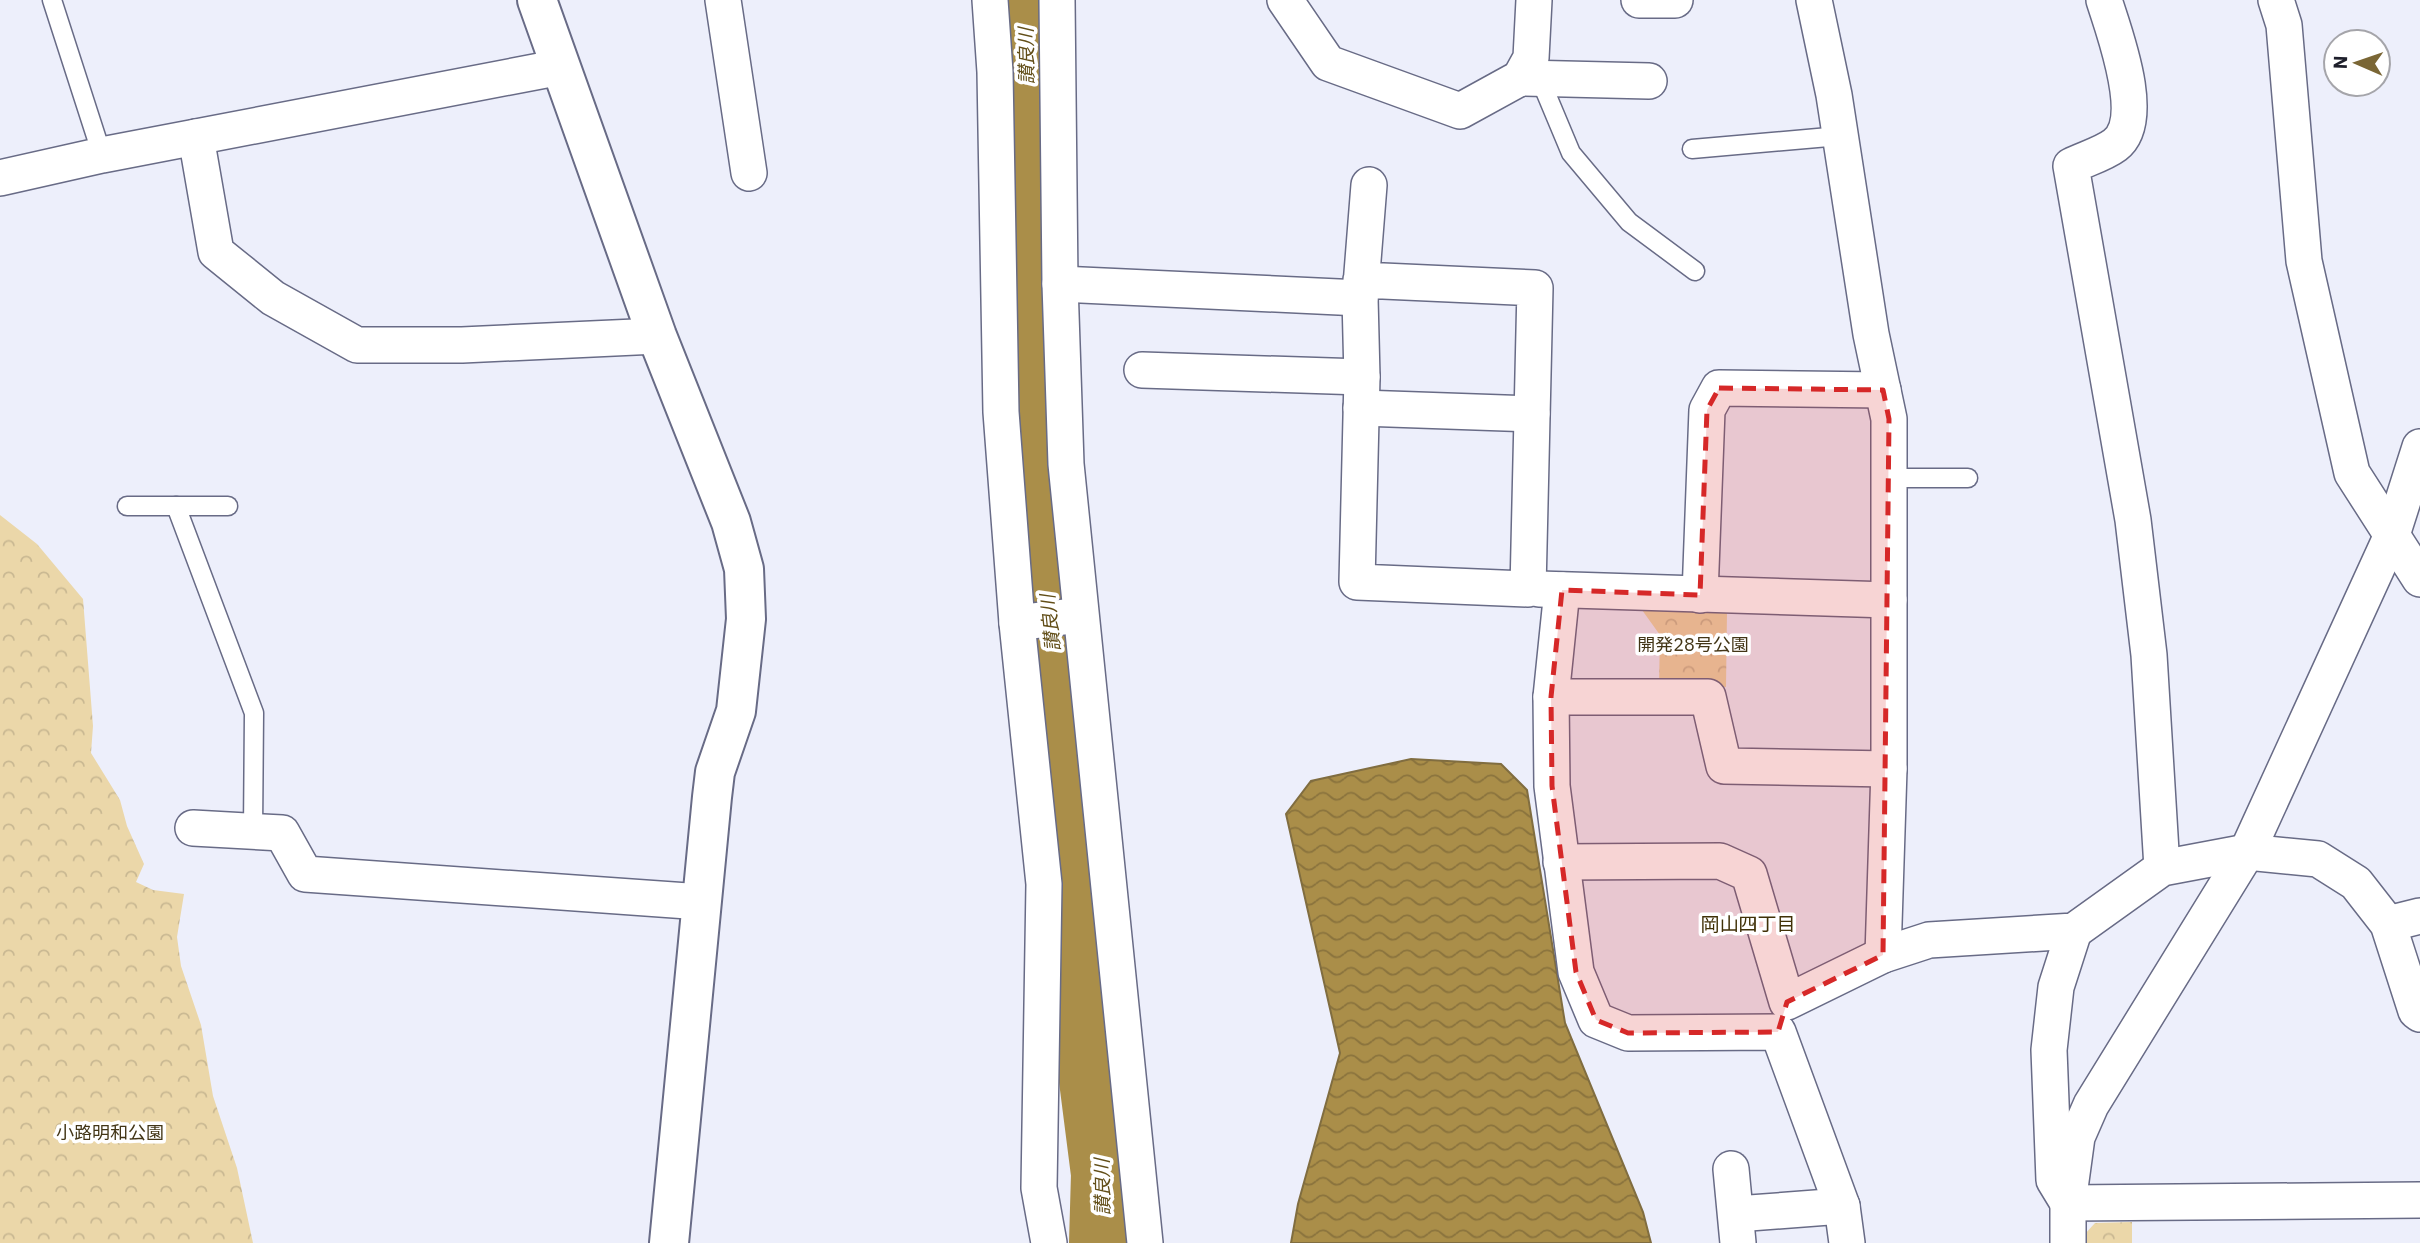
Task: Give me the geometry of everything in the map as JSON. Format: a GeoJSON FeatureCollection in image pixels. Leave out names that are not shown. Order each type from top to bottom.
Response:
{"type":"FeatureCollection","features":[{"type":"Feature","properties":{"kind":"street"},"geometry":{"type":"LineString","coordinates":[[537,0],[657,336],[731,522],[744,569],[747,619],[736,711],[715,772],[669,1243]]}},
{"type":"Feature","properties":{"kind":"street"},"geometry":{"type":"LineString","coordinates":[[723,0],[749,173]]}},
{"type":"Feature","properties":{"kind":"street"},"geometry":{"type":"LineString","coordinates":[[990,0],[995,72],[1001,412],[1017,623],[1044,884],[1039,1188],[1049,1243]]}},
{"type":"Feature","properties":{"kind":"street"},"geometry":{"type":"LineString","coordinates":[[1056,0],[1060,284],[1066,464],[1117,943],[1145,1243]]}},
{"type":"Feature","properties":{"kind":"street"},"geometry":{"type":"LineString","coordinates":[[1285,0],[1328,63],[1460,111],[1530,78],[1649,81]]}},
{"type":"Feature","properties":{"kind":"street"},"geometry":{"type":"LineString","coordinates":[[1530,78],[1534,0]]}},
{"type":"Feature","properties":{"kind":"street"},"geometry":{"type":"LineString","coordinates":[[1639,0],[1675,0]]}},
{"type":"Feature","properties":{"kind":"street"},"geometry":{"type":"LineString","coordinates":[[1814,0],[1834,95],[1871,334],[1889,419],[1889,769],[1883,955]]}},
{"type":"Feature","properties":{"kind":"street"},"geometry":{"type":"LineString","coordinates":[[2105,0],[2130,87],[2126,128],[2116,144],[2071,166],[2133,520],[2149,655],[2162,868]]}},
{"type":"Feature","properties":{"kind":"street"},"geometry":{"type":"LineString","coordinates":[[2276,0],[2284,25],[2304,261],[2352,473],[2403,538],[2420,579]]}},
{"type":"Feature","properties":{"kind":"street"},"geometry":{"type":"LineString","coordinates":[[0,177],[561,67]]}},
{"type":"Feature","properties":{"kind":"street"},"geometry":{"type":"LineString","coordinates":[[196,137],[216,252],[273,298],[357,345],[462,345],[657,336]]}},
{"type":"Feature","properties":{"kind":"street"},"geometry":{"type":"LineString","coordinates":[[1368,185],[1361,289],[1362,392],[1357,582],[1889,600]]}},
{"type":"Feature","properties":{"kind":"street"},"geometry":{"type":"LineString","coordinates":[[1060,284],[1361,289],[1535,288],[1532,414],[1551,697],[1552,786],[1576,972],[1596,1020],[1628,1033],[1782,1017],[1883,955],[1929,940],[2074,931],[2162,868],[2247,852],[2318,859],[2356,883],[2404,920],[2416,1011],[2420,1014]]}},
{"type":"Feature","properties":{"kind":"street"},"geometry":{"type":"LineString","coordinates":[[1142,370],[1362,392],[1532,414]]}},
{"type":"Feature","properties":{"kind":"street"},"geometry":{"type":"LineString","coordinates":[[1700,595],[1706,410],[1718,388],[1883,390]]}},
{"type":"Feature","properties":{"kind":"street"},"geometry":{"type":"LineString","coordinates":[[2068,1243],[2068,1203],[2077,1137],[2091,1105],[2247,852],[2403,538],[2420,447]]}},
{"type":"Feature","properties":{"kind":"street"},"geometry":{"type":"LineString","coordinates":[[1017,623],[1080,615]]}},
{"type":"Feature","properties":{"kind":"street"},"geometry":{"type":"LineString","coordinates":[[1551,697],[1708,697],[1724,766],[1889,769]]}},
{"type":"Feature","properties":{"kind":"street"},"geometry":{"type":"LineString","coordinates":[[192,828],[282,833],[304,874],[702,902]]}},
{"type":"Feature","properties":{"kind":"street"},"geometry":{"type":"LineString","coordinates":[[1561,862],[1720,861],[1749,874],[1782,1017],[1842,1206],[1847,1243]]}},
{"type":"Feature","properties":{"kind":"street"},"geometry":{"type":"LineString","coordinates":[[2068,1203],[2054,1180],[2050,1132],[2049,1050],[2056,987],[2074,931]]}},
{"type":"Feature","properties":{"kind":"street"},"geometry":{"type":"LineString","coordinates":[[1731,1169],[1737,1228],[1842,1206]]}},
{"type":"Feature","properties":{"kind":"street"},"geometry":{"type":"LineString","coordinates":[[2068,1203],[2420,1200]]}},
{"type":"Feature","properties":{"kind":"lane"},"geometry":{"type":"LineString","coordinates":[[52,0],[102,155]]}},
{"type":"Feature","properties":{"kind":"lane"},"geometry":{"type":"LineString","coordinates":[[1530,78],[1571,153],[1629,222],[1695,271]]}},
{"type":"Feature","properties":{"kind":"lane"},"geometry":{"type":"LineString","coordinates":[[1692,149],[1840,136]]}},
{"type":"Feature","properties":{"kind":"lane"},"geometry":{"type":"LineString","coordinates":[[1889,478],[1968,478]]}},
{"type":"Feature","properties":{"kind":"lane"},"geometry":{"type":"LineString","coordinates":[[127,506],[228,506]]}},
{"type":"Feature","properties":{"kind":"lane"},"geometry":{"type":"LineString","coordinates":[[176,506],[254,713],[253,832]]}},
{"type":"Feature","properties":{"kind":"highlighted area"},"geometry":{"type":"Polygon","coordinates":[[[1719,388],[1883,390],[1889,419],[1883,955],[1787,1002],[1778,1032],[1628,1033],[1596,1020],[1576,972],[1552,786],[1551,697],[1562,590],[1700,595],[1707,410],[1719,388]]]}},
{"type":"Feature","properties":{"kind":"green space","name":"小路明和公園"},"geometry":{"type":"Polygon","coordinates":[[[0,515],[37,544],[83,599],[93,726],[91,753],[120,800],[127,826],[144,864],[136,882],[153,890],[184,894],[177,937],[181,966],[201,1025],[213,1096],[237,1168],[253,1243],[0,1243],[0,515]]]}},
{"type":"Feature","properties":{"kind":"green space","name":"開発28号公園"},"geometry":{"type":"Polygon","coordinates":[[[1642,610],[1727,612],[1726,687],[1659,685],[1660,635],[1642,610]]]}},
{"type":"Feature","properties":{"kind":"green space"},"geometry":{"type":"Polygon","coordinates":[[[2132,1222],[2132,1243],[2084,1243],[2084,1235],[2095,1223],[2132,1222]]]}},
{"type":"Feature","properties":{"kind":"water"},"geometry":{"type":"Polygon","coordinates":[[[1411,759],[1501,764],[1527,790],[1565,1023],[1643,1212],[1651,1243],[1291,1243],[1298,1204],[1340,1053],[1286,814],[1311,781],[1411,759]]]}},
{"type":"Feature","properties":{"kind":"waterway","name":"讃良川"},"geometry":{"type":"LineString","coordinates":[[1025,0],[1036,504],[1047,581],[1062,737],[1081,986],[1105,1174],[1103,1243]]}},
{"type":"Feature","properties":{"kind":"district","name":"岡山四丁目"},"geometry":{"type":"Point","coordinates":[1748,924]}}]}
